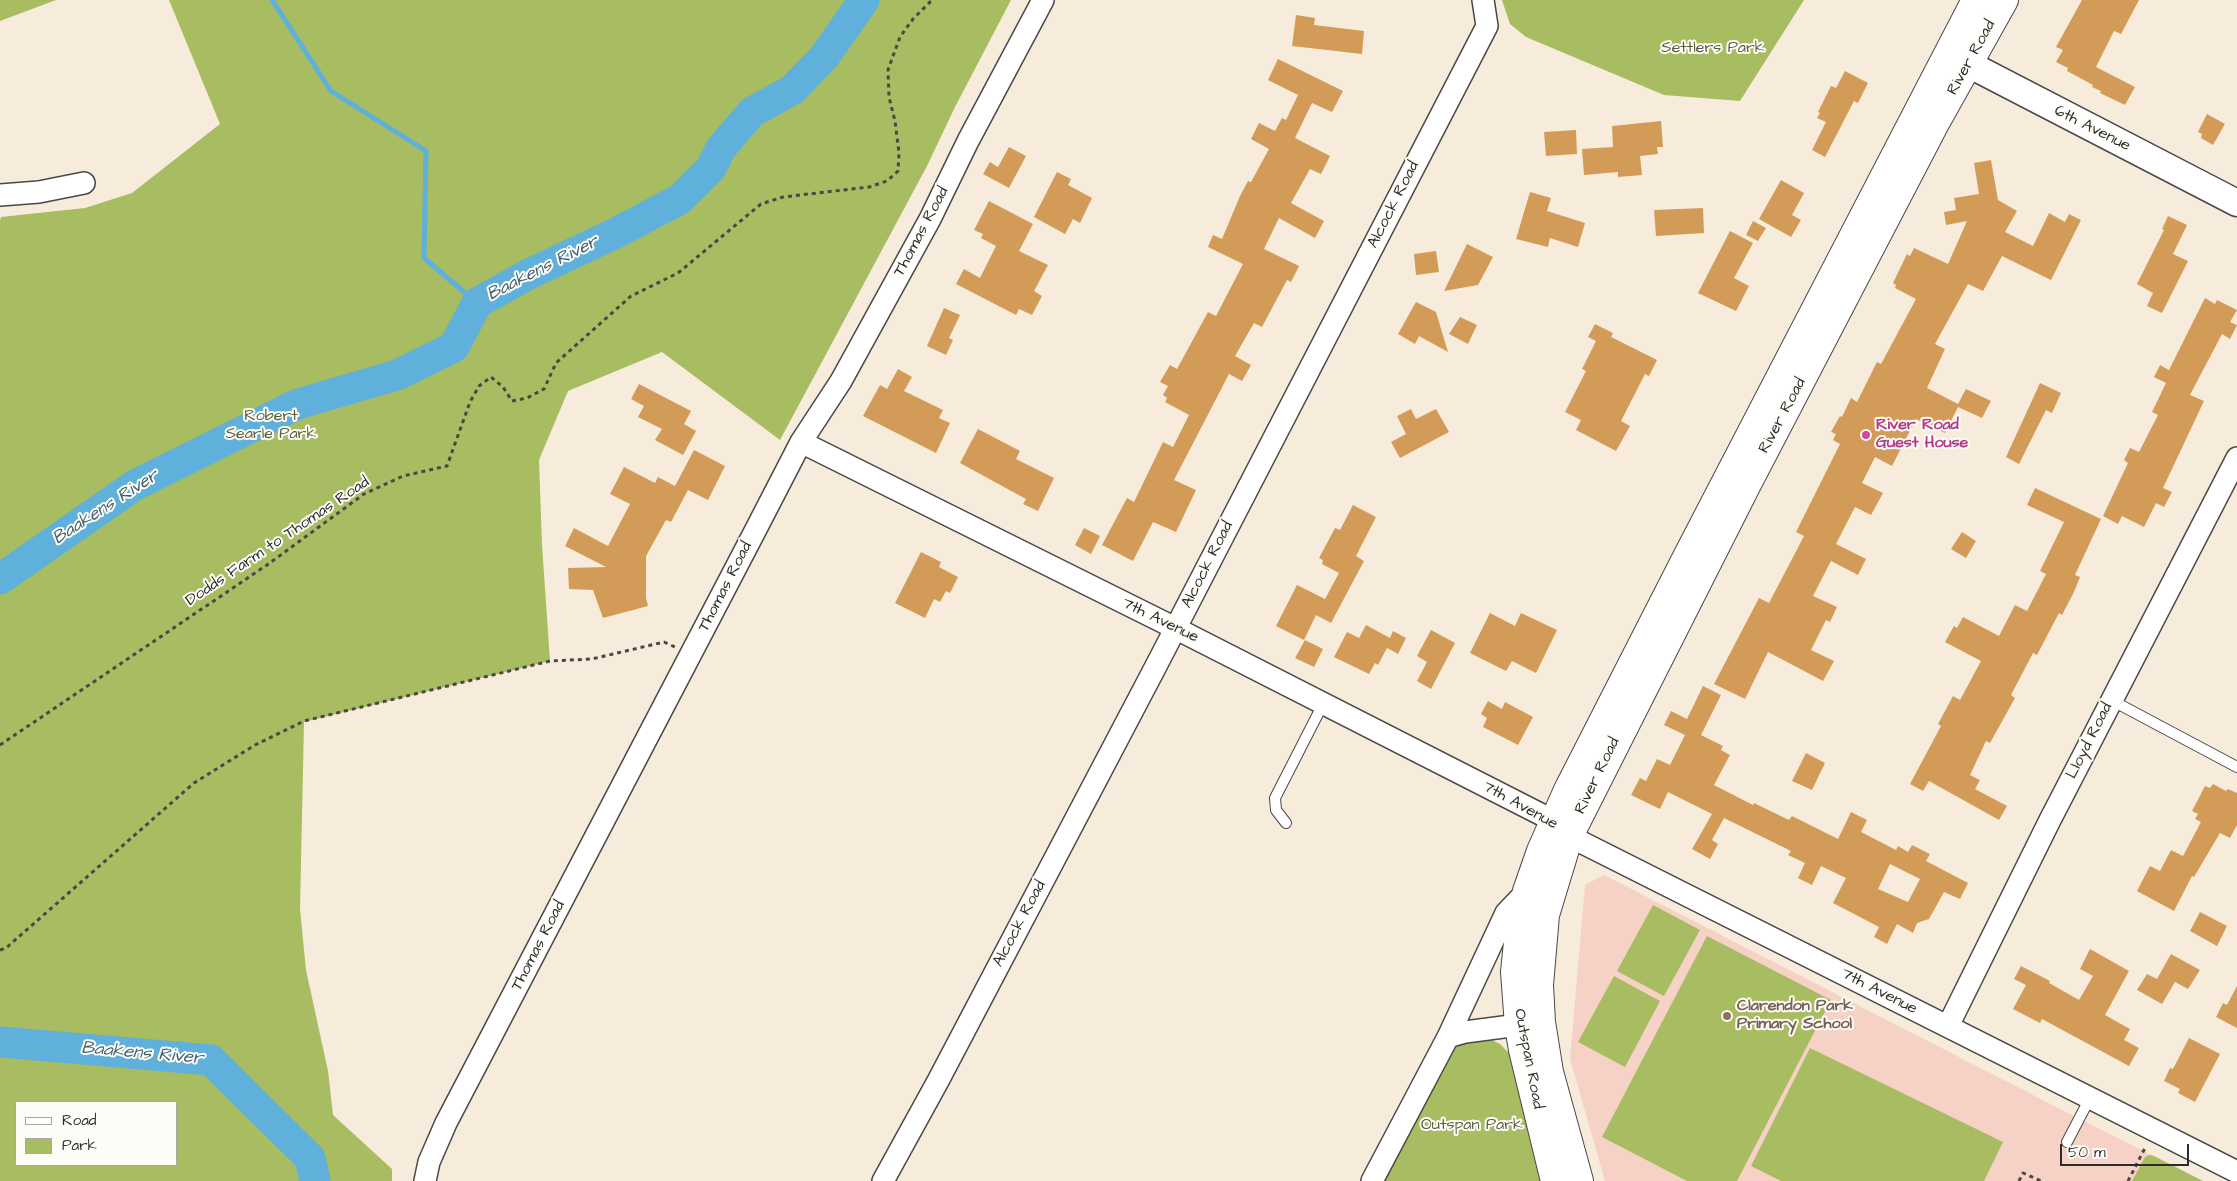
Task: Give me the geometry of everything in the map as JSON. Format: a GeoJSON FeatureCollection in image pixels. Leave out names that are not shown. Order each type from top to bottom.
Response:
{"type":"FeatureCollection","features":[{"type":"Feature","properties":{"kind":"main road","name":"River Road"},"geometry":{"type":"LineString","coordinates":[[1958,59],[1976,0]]}},
{"type":"Feature","properties":{"kind":"main road","name":"River Road"},"geometry":{"type":"LineString","coordinates":[[1561,828],[1697,559],[1958,59],[2004,0]]}},
{"type":"Feature","properties":{"kind":"main road","name":"Outspan Road"},"geometry":{"type":"LineString","coordinates":[[1561,828],[1527,891],[1519,933],[1515,972],[1530,1024],[1550,1072],[1579,1181]]}},
{"type":"Feature","properties":{"kind":"main road","name":"Outspan Road"},"geometry":{"type":"LineString","coordinates":[[1555,1181],[1530,1024],[1540,970],[1545,915],[1561,828]]}},
{"type":"Feature","properties":{"kind":"street","name":"Thomas Road"},"geometry":{"type":"LineString","coordinates":[[425,1181],[429,1162],[446,1123],[802,442],[866,336],[930,220],[968,141],[1043,0]]}},
{"type":"Feature","properties":{"kind":"street","name":"Alcock Road"},"geometry":{"type":"LineString","coordinates":[[883,1181],[938,1081],[1175,628],[1487,26],[1483,0]]}},
{"type":"Feature","properties":{"kind":"street","name":"6th Avenue"},"geometry":{"type":"LineString","coordinates":[[1958,59],[2237,203]]}},
{"type":"Feature","properties":{"kind":"street"},"geometry":{"type":"LineString","coordinates":[[0,195],[39,192],[84,183]]}},
{"type":"Feature","properties":{"kind":"street","name":"7th Avenue"},"geometry":{"type":"LineString","coordinates":[[802,442],[1175,628],[1561,828],[2237,1172]]}},
{"type":"Feature","properties":{"kind":"street","name":"Lloyd Road"},"geometry":{"type":"LineString","coordinates":[[1948,1026],[1993,930],[2237,458]]}},
{"type":"Feature","properties":{"kind":"street"},"geometry":{"type":"LineString","coordinates":[[1372,1181],[1448,1037],[1506,914],[1527,891]]}},
{"type":"Feature","properties":{"kind":"street"},"geometry":{"type":"LineString","coordinates":[[1448,1037],[1464,1032],[1530,1024]]}},
{"type":"Feature","properties":{"kind":"lane"},"geometry":{"type":"LineString","coordinates":[[2111,700],[2237,767]]}},
{"type":"Feature","properties":{"kind":"lane"},"geometry":{"type":"LineString","coordinates":[[1286,823],[1276,810],[1276,798],[1323,704]]}},
{"type":"Feature","properties":{"kind":"lane"},"geometry":{"type":"LineString","coordinates":[[2067,1142],[2090,1098]]}},
{"type":"Feature","properties":{"kind":"path","name":"Dodds Farm to Thomas Road"},"geometry":{"type":"LineString","coordinates":[[0,745],[267,565],[364,494],[403,476],[447,466],[463,420],[479,386],[491,377],[503,387],[512,401],[527,398],[544,389],[556,363],[631,296],[678,273],[761,204],[783,197],[869,188],[887,182],[898,171],[899,153],[895,122],[889,97],[888,70],[900,38],[913,19],[932,0]]}},
{"type":"Feature","properties":{"kind":"path"},"geometry":{"type":"LineString","coordinates":[[0,950],[6,948],[194,784],[254,745],[304,722],[550,661],[592,659],[664,642],[692,654]]}},
{"type":"Feature","properties":{"kind":"path"},"geometry":{"type":"LineString","coordinates":[[2019,1181],[2023,1173],[2041,1181]]}},
{"type":"Feature","properties":{"kind":"shaded area","name":"Clarendon Park Primary School"},"geometry":{"type":"Polygon","coordinates":[[[1604,875],[2203,1181],[1605,1181],[1570,1059],[1585,885],[1604,875]]]}},
{"type":"Feature","properties":{"kind":"green space"},"geometry":{"type":"Polygon","coordinates":[[[0,0],[56,0],[0,21],[0,0]]]}},
{"type":"Feature","properties":{"kind":"green space","name":"Robert Searle Park"},"geometry":{"type":"Polygon","coordinates":[[[169,0],[1011,0],[955,107],[927,166],[780,440],[662,352],[568,391],[539,460],[542,545],[550,661],[304,722],[300,909],[306,970],[328,1071],[333,1115],[392,1169],[392,1181],[0,1181],[0,221],[1,217],[85,208],[132,193],[220,124],[169,0]]]}},
{"type":"Feature","properties":{"kind":"green space","name":"Settlers Park"},"geometry":{"type":"Polygon","coordinates":[[[1502,0],[1804,0],[1740,101],[1664,95],[1526,37],[1510,24],[1502,0]]]}},
{"type":"Feature","properties":{"kind":"green space"},"geometry":{"type":"Polygon","coordinates":[[[1653,905],[1700,930],[1664,996],[1617,971],[1653,905]]]}},
{"type":"Feature","properties":{"kind":"green space"},"geometry":{"type":"Polygon","coordinates":[[[1707,936],[1831,1000],[1737,1181],[1687,1181],[1602,1137],[1707,936]]]}},
{"type":"Feature","properties":{"kind":"green space"},"geometry":{"type":"Polygon","coordinates":[[[1614,976],[1660,1001],[1625,1067],[1578,1042],[1614,976]]]}},
{"type":"Feature","properties":{"kind":"green space","name":"Outspan Park"},"geometry":{"type":"Polygon","coordinates":[[[1476,1038],[1492,1040],[1500,1044],[1512,1056],[1543,1181],[1382,1181],[1456,1044],[1476,1038]]]}},
{"type":"Feature","properties":{"kind":"green space"},"geometry":{"type":"Polygon","coordinates":[[[1810,1048],[2003,1142],[1984,1181],[1781,1181],[1751,1166],[1810,1048]]]}},
{"type":"Feature","properties":{"kind":"green space"},"geometry":{"type":"Polygon","coordinates":[[[2150,1155],[2203,1181],[2132,1181],[2145,1157],[2150,1155]]]}},
{"type":"Feature","properties":{"kind":"building"},"geometry":{"type":"Polygon","coordinates":[[[2082,0],[2139,0],[2121,34],[2114,31],[2096,67],[2135,87],[2125,105],[2100,93],[2101,91],[2092,87],[2093,85],[2067,71],[2068,68],[2056,62],[2063,50],[2056,47],[2082,0]]]}},
{"type":"Feature","properties":{"kind":"building"},"geometry":{"type":"Polygon","coordinates":[[[1296,15],[1315,18],[1314,25],[1364,31],[1362,54],[1292,46],[1296,15]]]}},
{"type":"Feature","properties":{"kind":"building"},"geometry":{"type":"Polygon","coordinates":[[[1278,59],[1343,91],[1332,112],[1312,103],[1295,138],[1330,156],[1321,174],[1310,169],[1291,203],[1324,221],[1315,238],[1279,218],[1264,249],[1299,266],[1291,282],[1287,280],[1262,327],[1254,323],[1235,356],[1251,365],[1242,381],[1229,374],[1174,480],[1196,490],[1176,532],[1153,522],[1133,561],[1102,545],[1127,498],[1134,502],[1163,442],[1173,447],[1189,415],[1165,402],[1167,398],[1163,395],[1168,386],[1160,382],[1170,365],[1177,369],[1208,312],[1216,316],[1243,264],[1208,247],[1213,235],[1222,239],[1240,196],[1248,181],[1251,182],[1269,149],[1251,139],[1259,123],[1275,131],[1282,118],[1286,120],[1298,95],[1268,80],[1278,59]]]}},
{"type":"Feature","properties":{"kind":"building"},"geometry":{"type":"Polygon","coordinates":[[[1845,71],[1868,83],[1858,103],[1854,101],[1825,157],[1812,150],[1826,122],[1817,118],[1820,113],[1818,112],[1831,86],[1836,88],[1845,71]]]}},
{"type":"Feature","properties":{"kind":"building"},"geometry":{"type":"Polygon","coordinates":[[[2207,114],[2225,124],[2213,145],[2201,138],[2202,134],[2198,132],[2207,114]]]}},
{"type":"Feature","properties":{"kind":"building"},"geometry":{"type":"Polygon","coordinates":[[[1661,121],[1663,147],[1657,147],[1658,154],[1640,156],[1642,175],[1618,177],[1618,172],[1584,175],[1582,149],[1613,147],[1612,126],[1661,121]]]}},
{"type":"Feature","properties":{"kind":"building"},"geometry":{"type":"Polygon","coordinates":[[[1576,130],[1577,154],[1546,156],[1544,132],[1576,130]]]}},
{"type":"Feature","properties":{"kind":"building"},"geometry":{"type":"Polygon","coordinates":[[[1009,147],[1026,156],[1009,188],[983,174],[990,162],[998,167],[1009,147]]]}},
{"type":"Feature","properties":{"kind":"building"},"geometry":{"type":"Polygon","coordinates":[[[1991,160],[1998,200],[2017,211],[2005,232],[2033,246],[2049,213],[2065,222],[2069,214],[2081,220],[2051,280],[2002,256],[1983,291],[1968,284],[1935,344],[1945,349],[1927,388],[1958,404],[1966,389],[1991,401],[1982,418],[1958,407],[1945,433],[1916,419],[1892,466],[1875,457],[1862,483],[1883,493],[1871,515],[1855,507],[1836,544],[1866,559],[1858,575],[1831,561],[1813,596],[1837,607],[1830,622],[1826,620],[1811,650],[1834,661],[1823,681],[1768,652],[1745,699],[1714,684],[1759,598],[1769,603],[1804,536],[1796,532],[1840,444],[1833,440],[1836,434],[1831,432],[1840,416],[1842,417],[1851,398],[1857,402],[1877,362],[1881,364],[1916,299],[1895,288],[1896,285],[1893,283],[1907,254],[1910,256],[1914,248],[1948,264],[1967,221],[1946,225],[1944,212],[1956,210],[1954,198],[1979,194],[1974,163],[1991,160]]]}},
{"type":"Feature","properties":{"kind":"building"},"geometry":{"type":"Polygon","coordinates":[[[1057,172],[1071,179],[1068,185],[1092,198],[1080,223],[1073,219],[1065,234],[1034,217],[1057,172]]]}},
{"type":"Feature","properties":{"kind":"building"},"geometry":{"type":"Polygon","coordinates":[[[1781,180],[1804,193],[1792,215],[1801,220],[1791,237],[1759,219],[1781,180]]]}},
{"type":"Feature","properties":{"kind":"building"},"geometry":{"type":"Polygon","coordinates":[[[1530,192],[1551,198],[1547,211],[1585,223],[1578,247],[1550,238],[1548,247],[1516,239],[1530,192]]]}},
{"type":"Feature","properties":{"kind":"building"},"geometry":{"type":"Polygon","coordinates":[[[989,201],[1033,224],[1019,251],[1048,265],[1034,291],[1042,296],[1032,315],[1019,309],[1016,315],[956,284],[964,269],[980,278],[996,246],[981,238],[983,234],[974,230],[989,201]]]}},
{"type":"Feature","properties":{"kind":"building"},"geometry":{"type":"Polygon","coordinates":[[[1703,208],[1704,233],[1656,236],[1654,210],[1703,208]]]}},
{"type":"Feature","properties":{"kind":"building"},"geometry":{"type":"Polygon","coordinates":[[[2168,216],[2187,225],[2173,254],[2188,261],[2162,313],[2147,306],[2153,293],[2137,284],[2164,230],[2162,229],[2168,216]]]}},
{"type":"Feature","properties":{"kind":"building"},"geometry":{"type":"Polygon","coordinates":[[[1753,221],[1766,228],[1758,241],[1746,235],[1753,221]]]}},
{"type":"Feature","properties":{"kind":"building"},"geometry":{"type":"Polygon","coordinates":[[[1730,231],[1753,243],[1734,278],[1749,286],[1736,311],[1698,293],[1730,231]]]}},
{"type":"Feature","properties":{"kind":"building"},"geometry":{"type":"Polygon","coordinates":[[[1467,244],[1493,257],[1478,285],[1444,291],[1467,244]]]}},
{"type":"Feature","properties":{"kind":"building"},"geometry":{"type":"Polygon","coordinates":[[[1436,251],[1439,272],[1416,275],[1414,254],[1436,251]]]}},
{"type":"Feature","properties":{"kind":"building"},"geometry":{"type":"Polygon","coordinates":[[[2205,298],[2215,304],[2217,300],[2237,310],[2230,322],[2237,325],[2230,339],[2222,334],[2190,395],[2204,401],[2163,488],[2172,492],[2164,507],[2156,503],[2144,527],[2122,516],[2118,524],[2103,516],[2128,463],[2124,460],[2130,448],[2139,452],[2158,415],[2152,412],[2166,383],[2154,377],[2160,365],[2169,370],[2205,298]]]}},
{"type":"Feature","properties":{"kind":"building"},"geometry":{"type":"Polygon","coordinates":[[[1416,302],[1436,312],[1448,352],[1419,336],[1415,344],[1398,334],[1416,302]]]}},
{"type":"Feature","properties":{"kind":"building"},"geometry":{"type":"Polygon","coordinates":[[[944,308],[960,315],[949,338],[953,340],[946,355],[927,346],[944,308]]]}},
{"type":"Feature","properties":{"kind":"building"},"geometry":{"type":"Polygon","coordinates":[[[1460,317],[1477,325],[1468,344],[1449,334],[1460,317]]]}},
{"type":"Feature","properties":{"kind":"building"},"geometry":{"type":"Polygon","coordinates":[[[1595,324],[1613,333],[1611,337],[1657,360],[1649,376],[1645,374],[1621,421],[1630,426],[1616,451],[1576,430],[1581,420],[1565,412],[1586,371],[1582,369],[1596,341],[1588,337],[1595,324]]]}},
{"type":"Feature","properties":{"kind":"building"},"geometry":{"type":"Polygon","coordinates":[[[898,369],[912,377],[904,391],[943,410],[939,418],[950,423],[936,453],[863,416],[880,385],[887,389],[898,369]]]}},
{"type":"Feature","properties":{"kind":"building"},"geometry":{"type":"Polygon","coordinates":[[[2040,383],[2061,393],[2052,413],[2046,410],[2019,464],[2006,457],[2040,383]]]}},
{"type":"Feature","properties":{"kind":"building"},"geometry":{"type":"Polygon","coordinates":[[[639,384],[691,411],[684,424],[696,431],[683,455],[655,440],[662,429],[638,417],[644,406],[631,399],[639,384]]]}},
{"type":"Feature","properties":{"kind":"building"},"geometry":{"type":"Polygon","coordinates":[[[1411,409],[1416,419],[1436,409],[1449,432],[1400,458],[1391,442],[1406,434],[1397,416],[1411,409]]]}},
{"type":"Feature","properties":{"kind":"building"},"geometry":{"type":"Polygon","coordinates":[[[978,429],[1020,451],[1016,459],[1054,478],[1038,511],[1023,504],[1026,499],[960,463],[978,429]]]}},
{"type":"Feature","properties":{"kind":"building"},"geometry":{"type":"Polygon","coordinates":[[[694,450],[725,466],[708,500],[688,490],[671,522],[666,520],[646,556],[646,598],[648,606],[603,618],[593,590],[569,589],[568,568],[606,567],[565,546],[574,528],[608,546],[630,504],[610,494],[624,467],[655,483],[658,477],[675,486],[694,450]]]}},
{"type":"Feature","properties":{"kind":"building"},"geometry":{"type":"Polygon","coordinates":[[[2035,488],[2101,519],[2075,575],[2080,577],[2074,592],[2062,615],[2059,613],[2037,655],[2033,653],[2011,695],[2015,698],[1990,743],[1986,741],[1970,775],[1980,780],[1975,789],[2007,806],[1999,820],[1929,781],[1923,791],[1910,784],[1941,726],[1938,724],[1953,696],[1960,700],[1981,661],[1945,642],[1954,626],[1957,628],[1963,617],[1999,636],[2015,605],[2027,611],[2046,574],[2040,571],[2064,522],[2027,505],[2035,488]]]}},
{"type":"Feature","properties":{"kind":"building"},"geometry":{"type":"Polygon","coordinates":[[[1353,505],[1376,517],[1356,556],[1364,561],[1331,623],[1316,615],[1304,640],[1276,626],[1297,585],[1325,599],[1339,573],[1322,564],[1323,560],[1319,558],[1335,528],[1340,530],[1353,505]]]}},
{"type":"Feature","properties":{"kind":"building"},"geometry":{"type":"Polygon","coordinates":[[[1084,528],[1100,536],[1091,554],[1075,545],[1084,528]]]}},
{"type":"Feature","properties":{"kind":"building"},"geometry":{"type":"Polygon","coordinates":[[[1962,532],[1976,541],[1966,558],[1951,549],[1962,532]]]}},
{"type":"Feature","properties":{"kind":"building"},"geometry":{"type":"Polygon","coordinates":[[[921,552],[941,562],[939,567],[958,577],[950,593],[946,591],[940,602],[934,599],[925,618],[895,603],[921,552]]]}},
{"type":"Feature","properties":{"kind":"building"},"geometry":{"type":"Polygon","coordinates":[[[1490,613],[1515,626],[1521,613],[1557,630],[1536,673],[1512,661],[1506,671],[1470,653],[1490,613]]]}},
{"type":"Feature","properties":{"kind":"building"},"geometry":{"type":"Polygon","coordinates":[[[1366,625],[1390,638],[1393,631],[1406,638],[1398,654],[1387,648],[1378,665],[1375,663],[1369,674],[1334,657],[1347,632],[1359,638],[1366,625]]]}},
{"type":"Feature","properties":{"kind":"building"},"geometry":{"type":"Polygon","coordinates":[[[1431,630],[1455,643],[1431,689],[1417,681],[1427,662],[1417,656],[1431,630]]]}},
{"type":"Feature","properties":{"kind":"building"},"geometry":{"type":"Polygon","coordinates":[[[1305,640],[1323,649],[1314,667],[1295,658],[1305,640]]]}},
{"type":"Feature","properties":{"kind":"building"},"geometry":{"type":"Polygon","coordinates":[[[1703,686],[1721,695],[1701,735],[1723,746],[1721,750],[1730,755],[1714,785],[1753,805],[1754,803],[1789,820],[1792,816],[1838,839],[1851,812],[1867,820],[1861,832],[1896,850],[1898,846],[1908,852],[1912,845],[1930,854],[1926,861],[1968,883],[1960,899],[1944,892],[1929,919],[1917,923],[1913,933],[1897,924],[1887,944],[1874,937],[1879,927],[1833,903],[1846,878],[1821,866],[1812,885],[1798,878],[1805,863],[1788,855],[1791,851],[1724,818],[1712,840],[1718,844],[1710,859],[1692,849],[1712,814],[1668,792],[1660,809],[1631,795],[1640,778],[1646,781],[1657,759],[1670,765],[1685,735],[1664,725],[1671,711],[1687,719],[1703,686]],[[1890,864],[1878,889],[1908,902],[1920,879],[1890,864]]]}},
{"type":"Feature","properties":{"kind":"building"},"geometry":{"type":"Polygon","coordinates":[[[1488,701],[1502,709],[1505,702],[1533,717],[1518,745],[1483,727],[1487,718],[1481,714],[1488,701]]]}},
{"type":"Feature","properties":{"kind":"building"},"geometry":{"type":"Polygon","coordinates":[[[1806,753],[1825,763],[1812,790],[1792,781],[1806,753]]]}},
{"type":"Feature","properties":{"kind":"building"},"geometry":{"type":"Polygon","coordinates":[[[2213,784],[2226,791],[2228,789],[2237,793],[2237,825],[2230,838],[2220,833],[2194,877],[2192,876],[2174,911],[2137,891],[2150,866],[2160,871],[2171,850],[2183,856],[2201,822],[2195,819],[2198,814],[2192,811],[2205,786],[2210,788],[2213,784]]]}},
{"type":"Feature","properties":{"kind":"building"},"geometry":{"type":"Polygon","coordinates":[[[2200,912],[2227,926],[2217,946],[2190,931],[2200,912]]]}},
{"type":"Feature","properties":{"kind":"building"},"geometry":{"type":"Polygon","coordinates":[[[2090,949],[2129,971],[2105,1015],[2130,1029],[2124,1040],[2139,1048],[2129,1066],[2042,1019],[2040,1023],[2013,1009],[2026,985],[2014,979],[2021,966],[2050,981],[2049,983],[2079,1000],[2093,976],[2080,969],[2090,949]]]}},
{"type":"Feature","properties":{"kind":"building"},"geometry":{"type":"Polygon","coordinates":[[[2171,954],[2200,970],[2188,989],[2175,982],[2162,1004],[2137,990],[2147,974],[2157,979],[2171,954]]]}},
{"type":"Feature","properties":{"kind":"building"},"geometry":{"type":"Polygon","coordinates":[[[2237,986],[2237,1028],[2216,1017],[2223,1003],[2227,1005],[2237,986]]]}},
{"type":"Feature","properties":{"kind":"building"},"geometry":{"type":"Polygon","coordinates":[[[2189,1038],[2220,1054],[2195,1102],[2178,1093],[2180,1089],[2164,1081],[2170,1068],[2173,1069],[2189,1038]]]}},
{"type":"Feature","properties":{"kind":"waterway"},"geometry":{"type":"LineString","coordinates":[[272,0],[331,91],[426,151],[424,258],[477,303]]}},
{"type":"Feature","properties":{"kind":"waterway","name":"Baakens River"},"geometry":{"type":"LineString","coordinates":[[0,579],[135,485],[298,404],[397,375],[454,347],[477,303],[527,275],[618,232],[680,199],[711,168],[721,148],[752,112],[792,90],[824,57],[864,0]]}},
{"type":"Feature","properties":{"kind":"waterway","name":"Baakens River"},"geometry":{"type":"LineString","coordinates":[[0,1042],[211,1060],[310,1158],[315,1181]]}},
{"type":"Feature","properties":{"kind":"place","name":"River Road Guest House"},"geometry":{"type":"Point","coordinates":[1866,435]}},
{"type":"Feature","properties":{"kind":"place","name":"Clarendon Park Primary School"},"geometry":{"type":"Point","coordinates":[1727,1016]}}]}
